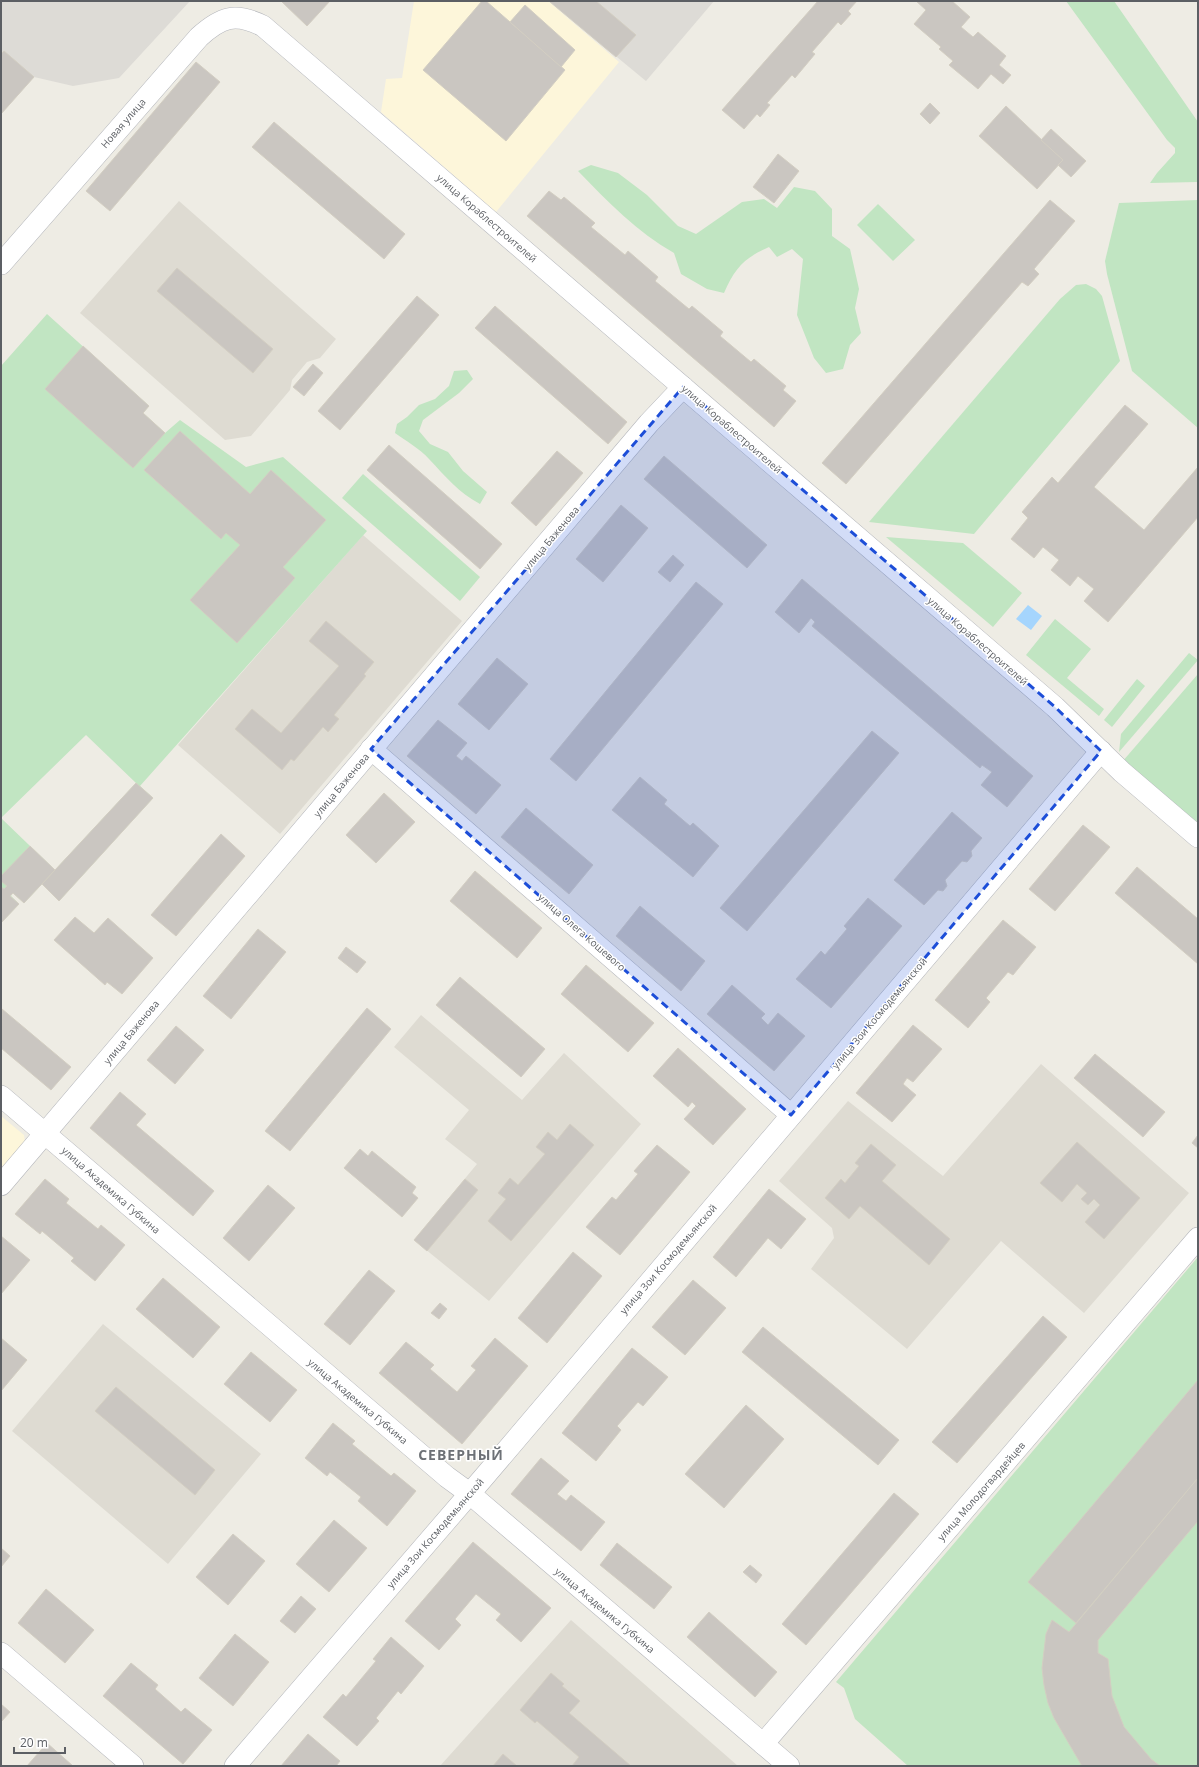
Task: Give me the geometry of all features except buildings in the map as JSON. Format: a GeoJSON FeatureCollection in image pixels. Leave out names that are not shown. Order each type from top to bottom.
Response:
{"type":"FeatureCollection","features":[{"type":"Feature","properties":{"kind":"street","name":"Новая улица"},"geometry":{"type":"LineString","coordinates":[[1,264],[184,53],[210,27],[231,18],[251,20],[268,30]]}},
{"type":"Feature","properties":{"kind":"street","name":"улица Кораблестроителей"},"geometry":{"type":"LineString","coordinates":[[268,30],[1055,707],[1101,751],[1198,837]]}},
{"type":"Feature","properties":{"kind":"street","name":"улица Баженова"},"geometry":{"type":"LineString","coordinates":[[1,1185],[649,423],[683,387]]}},
{"type":"Feature","properties":{"kind":"street","name":"улица Олега Кошевого"},"geometry":{"type":"LineString","coordinates":[[371,750],[675,1012],[791,1115]]}},
{"type":"Feature","properties":{"kind":"street","name":"улица Зои Космодемьянской"},"geometry":{"type":"LineString","coordinates":[[235,1766],[1101,751]]}},
{"type":"Feature","properties":{"kind":"street","name":"улица Академика Губкина"},"geometry":{"type":"LineString","coordinates":[[1,1096],[447,1477],[469,1493],[789,1766]]}},
{"type":"Feature","properties":{"kind":"street","name":"улица Молодогвардейцев"},"geometry":{"type":"LineString","coordinates":[[764,1744],[1198,1238]]}},
{"type":"Feature","properties":{"kind":"street"},"geometry":{"type":"LineString","coordinates":[[1,1653],[133,1766]]}},
{"type":"Feature","properties":{"kind":"highlighted area"},"geometry":{"type":"Polygon","coordinates":[[[683,387],[1055,707],[1101,751],[791,1115],[371,749],[683,387]]]}},
{"type":"Feature","properties":{"kind":"shaded area"},"geometry":{"type":"Polygon","coordinates":[[[1,1],[190,1],[119,78],[73,86],[34,77],[1,114],[1,1]]]}},
{"type":"Feature","properties":{"kind":"shaded area"},"geometry":{"type":"Polygon","coordinates":[[[414,1],[548,1],[619,62],[496,212],[381,112],[386,79],[402,78],[414,1]]]}},
{"type":"Feature","properties":{"kind":"shaded area"},"geometry":{"type":"Polygon","coordinates":[[[549,1],[714,1],[646,81],[549,1]]]}},
{"type":"Feature","properties":{"kind":"shaded area"},"geometry":{"type":"Polygon","coordinates":[[[179,201],[336,339],[320,358],[307,362],[292,380],[290,390],[251,436],[225,440],[80,313],[179,201]]]}},
{"type":"Feature","properties":{"kind":"shaded area"},"geometry":{"type":"Polygon","coordinates":[[[363,535],[462,621],[280,834],[178,745],[363,535]]]}},
{"type":"Feature","properties":{"kind":"shaded area"},"geometry":{"type":"Polygon","coordinates":[[[421,1015],[522,1100],[564,1053],[641,1124],[489,1301],[414,1240],[477,1164],[445,1139],[469,1110],[394,1047],[421,1015]]]}},
{"type":"Feature","properties":{"kind":"shaded area"},"geometry":{"type":"Polygon","coordinates":[[[1041,1064],[1189,1193],[1084,1313],[1001,1241],[907,1349],[811,1269],[834,1238],[832,1228],[779,1181],[848,1101],[943,1176],[1041,1064]]]}},
{"type":"Feature","properties":{"kind":"shaded area"},"geometry":{"type":"Polygon","coordinates":[[[1,1116],[24,1135],[25,1143],[1,1173],[1,1116]]]}},
{"type":"Feature","properties":{"kind":"shaded area"},"geometry":{"type":"Polygon","coordinates":[[[103,1324],[261,1454],[168,1564],[12,1431],[103,1324]]]}},
{"type":"Feature","properties":{"kind":"shaded area"},"geometry":{"type":"Polygon","coordinates":[[[571,1620],[738,1766],[440,1766],[571,1620]]]}},
{"type":"Feature","properties":{"kind":"green space"},"geometry":{"type":"Polygon","coordinates":[[[1066,1],[1114,1],[1198,122],[1198,182],[1150,183],[1175,153],[1175,148],[1167,140],[1066,1]]]}},
{"type":"Feature","properties":{"kind":"green space"},"geometry":{"type":"Polygon","coordinates":[[[591,165],[618,173],[647,195],[678,226],[696,234],[742,202],[764,199],[777,208],[794,187],[815,191],[832,209],[832,236],[850,249],[859,289],[855,308],[861,333],[850,345],[843,369],[826,373],[814,358],[797,315],[803,259],[792,249],[777,257],[769,247],[760,251],[753,255],[736,270],[724,293],[707,289],[681,274],[674,253],[660,245],[635,226],[578,171],[591,165]]]}},
{"type":"Feature","properties":{"kind":"green space"},"geometry":{"type":"Polygon","coordinates":[[[1198,200],[1198,428],[1132,371],[1105,261],[1119,203],[1198,200]]]}},
{"type":"Feature","properties":{"kind":"green space"},"geometry":{"type":"Polygon","coordinates":[[[878,204],[915,240],[893,261],[857,225],[878,204]]]}},
{"type":"Feature","properties":{"kind":"green space"},"geometry":{"type":"Polygon","coordinates":[[[1086,284],[1096,289],[1102,296],[1120,361],[974,534],[869,522],[1060,299],[1076,285],[1086,284]]]}},
{"type":"Feature","properties":{"kind":"green space"},"geometry":{"type":"Polygon","coordinates":[[[47,314],[149,406],[143,413],[165,433],[180,420],[246,467],[283,457],[367,531],[140,786],[153,798],[59,901],[42,884],[24,903],[13,893],[11,896],[19,904],[1,923],[1,818],[1,366],[47,314]],[[86,735],[1,818],[55,870],[136,783],[86,735]]]}},
{"type":"Feature","properties":{"kind":"green space"},"geometry":{"type":"Polygon","coordinates":[[[467,370],[473,379],[459,393],[423,420],[419,431],[430,444],[448,452],[463,471],[487,492],[480,504],[465,495],[429,459],[413,445],[395,433],[397,424],[407,417],[419,405],[435,399],[449,386],[454,371],[467,370]]]}},
{"type":"Feature","properties":{"kind":"green space"},"geometry":{"type":"Polygon","coordinates":[[[363,474],[480,577],[460,601],[342,498],[363,474]]]}},
{"type":"Feature","properties":{"kind":"green space"},"geometry":{"type":"Polygon","coordinates":[[[886,537],[963,543],[1022,593],[993,627],[886,537]]]}},
{"type":"Feature","properties":{"kind":"green space"},"geometry":{"type":"Polygon","coordinates":[[[1055,619],[1091,649],[1067,678],[1104,709],[1099,716],[1026,655],[1055,619]]]}},
{"type":"Feature","properties":{"kind":"green space"},"geometry":{"type":"Polygon","coordinates":[[[1189,653],[1198,660],[1119,752],[1121,734],[1189,653]]]}},
{"type":"Feature","properties":{"kind":"green space"},"geometry":{"type":"Polygon","coordinates":[[[1198,674],[1198,827],[1122,762],[1198,674]]]}},
{"type":"Feature","properties":{"kind":"green space"},"geometry":{"type":"Polygon","coordinates":[[[1137,679],[1145,686],[1112,727],[1104,720],[1137,679]]]}},
{"type":"Feature","properties":{"kind":"green space"},"geometry":{"type":"Polygon","coordinates":[[[1198,1257],[1198,1766],[908,1766],[855,1719],[844,1688],[836,1682],[1198,1257]]]}},
{"type":"Feature","properties":{"kind":"water"},"geometry":{"type":"Polygon","coordinates":[[[1028,605],[1042,616],[1031,630],[1016,619],[1028,605]]]}},
{"type":"Feature","properties":{"kind":"district","name":"СЕВЕРНЫЙ"},"geometry":{"type":"Point","coordinates":[461,1454]}}]}
